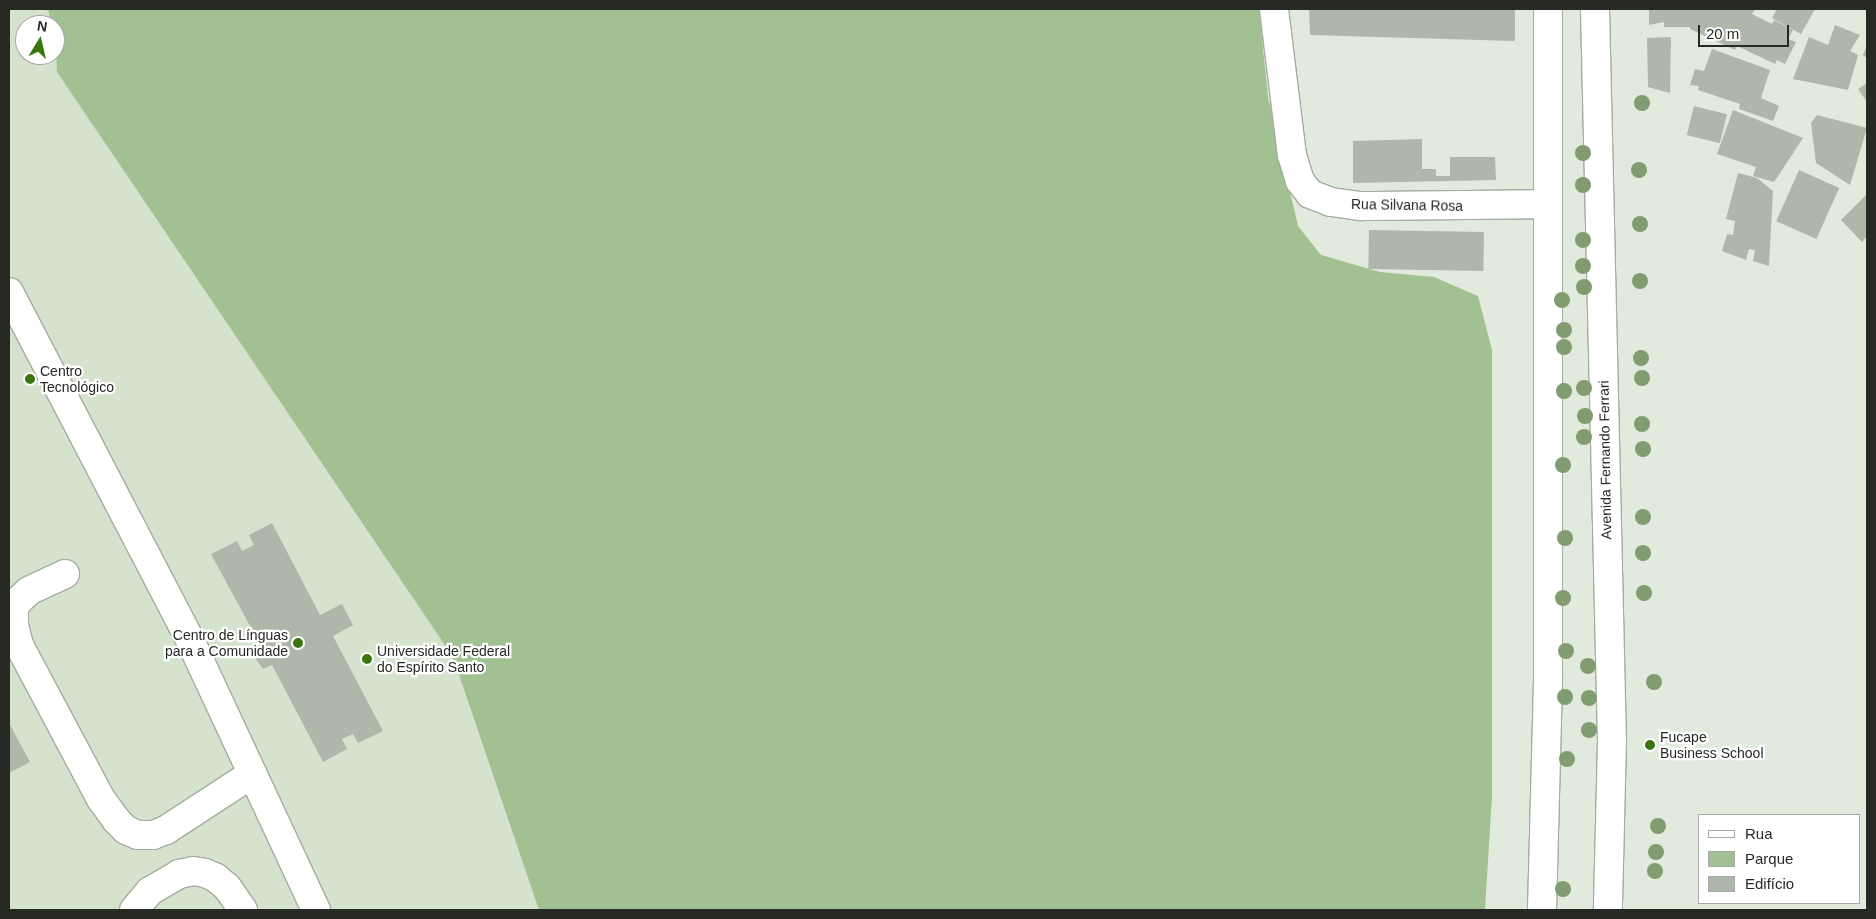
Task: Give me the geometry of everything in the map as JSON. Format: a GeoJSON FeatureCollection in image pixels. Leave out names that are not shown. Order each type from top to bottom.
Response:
{"type":"FeatureCollection","features":[{"type":"Feature","properties":{"kind":"main road","name":"Rua Silvana Rosa"},"geometry":{"type":"LineString","coordinates":[[1274,9],[1292,155],[1300,181],[1310,194],[1331,202],[1361,206],[1547,204]]}},
{"type":"Feature","properties":{"kind":"main road"},"geometry":{"type":"LineString","coordinates":[[1542,910],[1548,676],[1548,9]]}},
{"type":"Feature","properties":{"kind":"main road","name":"Avenida Fernando Ferrari"},"geometry":{"type":"LineString","coordinates":[[1595,9],[1612,741],[1608,910]]}},
{"type":"Feature","properties":{"kind":"main road"},"geometry":{"type":"LineString","coordinates":[[9,292],[191,642],[316,910]]}},
{"type":"Feature","properties":{"kind":"main road"},"geometry":{"type":"LineString","coordinates":[[65,574],[29,591],[20,599],[14,607],[14,625],[19,646],[101,799],[116,820],[126,830],[138,835],[152,835],[182,820],[252,774]]}},
{"type":"Feature","properties":{"kind":"main road"},"geometry":{"type":"LineString","coordinates":[[134,910],[150,891],[180,874],[193,871],[205,873],[216,878],[226,887],[243,910]]}},
{"type":"Feature","properties":{"kind":"shaded area","name":"Universidade Federal do Espírito Santo"},"geometry":{"type":"Polygon","coordinates":[[[9,9],[486,9],[816,910],[9,910],[9,9]]]}},
{"type":"Feature","properties":{"kind":"green space"},"geometry":{"type":"Polygon","coordinates":[[[48,9],[1259,9],[1268,97],[1298,226],[1321,255],[1380,272],[1434,277],[1478,296],[1492,350],[1492,796],[1485,910],[539,910],[453,657],[57,72],[57,65],[65,65],[65,15],[49,15],[48,9]]]}},
{"type":"Feature","properties":{"kind":"building"},"geometry":{"type":"Polygon","coordinates":[[[1309,9],[1515,9],[1515,39],[1514,41],[1310,35],[1309,9]]]}},
{"type":"Feature","properties":{"kind":"building"},"geometry":{"type":"Polygon","coordinates":[[[1649,9],[1755,9],[1752,14],[1772,24],[1774,20],[1793,30],[1788,39],[1796,42],[1785,64],[1777,60],[1775,64],[1737,46],[1735,50],[1690,29],[1690,27],[1664,27],[1664,22],[1649,25],[1649,9]]]}},
{"type":"Feature","properties":{"kind":"building"},"geometry":{"type":"Polygon","coordinates":[[[1777,9],[1815,9],[1801,34],[1772,18],[1777,9]]]}},
{"type":"Feature","properties":{"kind":"building"},"geometry":{"type":"Polygon","coordinates":[[[1835,25],[1860,35],[1850,51],[1858,55],[1848,90],[1793,79],[1809,37],[1828,45],[1835,25]]]}},
{"type":"Feature","properties":{"kind":"building"},"geometry":{"type":"Polygon","coordinates":[[[1671,37],[1670,93],[1648,87],[1647,38],[1671,37]]]}},
{"type":"Feature","properties":{"kind":"building"},"geometry":{"type":"Polygon","coordinates":[[[1867,45],[1867,58],[1863,55],[1867,45]]]}},
{"type":"Feature","properties":{"kind":"building"},"geometry":{"type":"Polygon","coordinates":[[[1712,49],[1770,70],[1761,98],[1779,106],[1773,121],[1739,109],[1740,104],[1698,90],[1699,86],[1690,85],[1695,69],[1704,71],[1712,49]]]}},
{"type":"Feature","properties":{"kind":"building"},"geometry":{"type":"Polygon","coordinates":[[[1867,83],[1867,102],[1858,89],[1867,83]]]}},
{"type":"Feature","properties":{"kind":"building"},"geometry":{"type":"Polygon","coordinates":[[[1694,106],[1727,114],[1720,143],[1687,135],[1694,106]]]}},
{"type":"Feature","properties":{"kind":"building"},"geometry":{"type":"Polygon","coordinates":[[[1733,110],[1803,138],[1774,182],[1753,176],[1756,167],[1717,154],[1733,110]]]}},
{"type":"Feature","properties":{"kind":"building"},"geometry":{"type":"Polygon","coordinates":[[[1817,115],[1867,128],[1850,185],[1816,163],[1811,123],[1817,115]]]}},
{"type":"Feature","properties":{"kind":"building"},"geometry":{"type":"Polygon","coordinates":[[[1422,139],[1422,169],[1436,169],[1436,176],[1450,176],[1450,157],[1495,157],[1496,180],[1353,183],[1353,141],[1422,139]]]}},
{"type":"Feature","properties":{"kind":"building"},"geometry":{"type":"Polygon","coordinates":[[[1799,170],[1839,188],[1816,239],[1776,221],[1799,170]]]}},
{"type":"Feature","properties":{"kind":"building"},"geometry":{"type":"Polygon","coordinates":[[[1738,173],[1757,178],[1773,191],[1769,266],[1753,261],[1755,250],[1749,249],[1746,260],[1722,251],[1727,234],[1733,235],[1735,221],[1726,219],[1738,173]]]}},
{"type":"Feature","properties":{"kind":"building"},"geometry":{"type":"Polygon","coordinates":[[[1867,194],[1867,236],[1862,242],[1841,220],[1867,194]]]}},
{"type":"Feature","properties":{"kind":"building"},"geometry":{"type":"Polygon","coordinates":[[[1369,230],[1484,232],[1483,271],[1368,269],[1369,230]]]}},
{"type":"Feature","properties":{"kind":"building","name":"Centro de Línguas para a Comunidade"},"geometry":{"type":"Polygon","coordinates":[[[272,523],[320,615],[342,604],[353,625],[333,636],[383,731],[358,743],[353,734],[342,739],[347,749],[323,762],[272,665],[263,669],[254,656],[263,650],[211,554],[237,541],[242,551],[254,545],[249,535],[272,523]]]}},
{"type":"Feature","properties":{"kind":"building"},"geometry":{"type":"Polygon","coordinates":[[[9,723],[30,762],[9,773],[9,723]]]}},
{"type":"Feature","properties":{"kind":"place","name":"Centro Tecnológico"},"geometry":{"type":"Point","coordinates":[30,379]}},
{"type":"Feature","properties":{"kind":"place","name":"Centro de Línguas para a Comunidade"},"geometry":{"type":"Point","coordinates":[298,643]}},
{"type":"Feature","properties":{"kind":"place","name":"Universidade Federal do Espírito Santo"},"geometry":{"type":"Point","coordinates":[367,659]}},
{"type":"Feature","properties":{"kind":"place","name":"Fucape Business School"},"geometry":{"type":"Point","coordinates":[1650,745]}}]}
